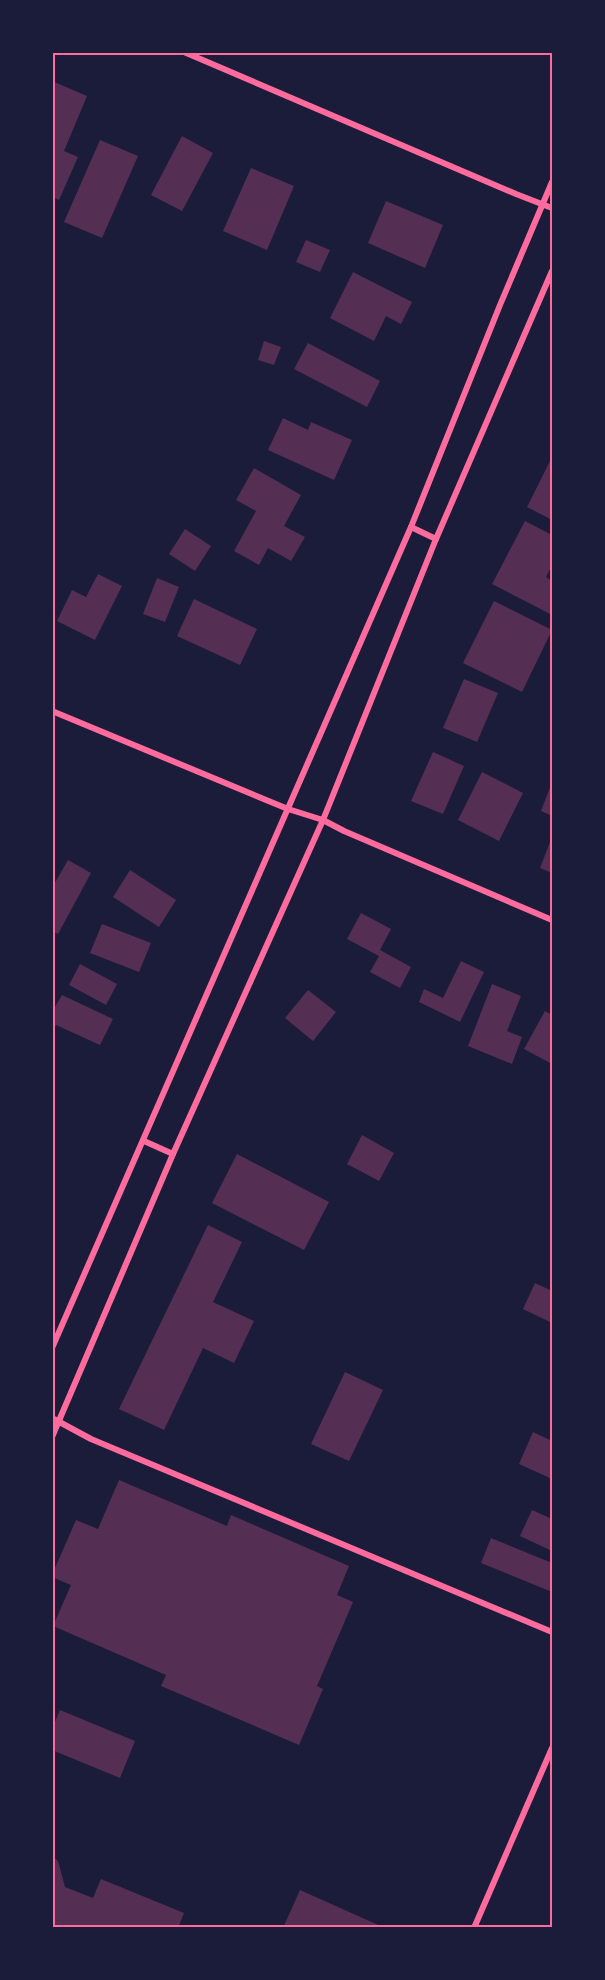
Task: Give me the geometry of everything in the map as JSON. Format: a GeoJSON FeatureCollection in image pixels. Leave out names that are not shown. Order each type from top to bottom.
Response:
{"type":"FeatureCollection","features":[{"type":"Feature","properties":{"kind":"street"},"geometry":{"type":"LineString","coordinates":[[184,52],[552,208]]}},
{"type":"Feature","properties":{"kind":"street"},"geometry":{"type":"LineString","coordinates":[[52,1348],[411,527],[491,326],[552,182]]}},
{"type":"Feature","properties":{"kind":"street"},"geometry":{"type":"LineString","coordinates":[[52,1437],[56,1420],[323,820],[436,539],[552,271]]}},
{"type":"Feature","properties":{"kind":"street"},"geometry":{"type":"LineString","coordinates":[[411,527],[436,539]]}},
{"type":"Feature","properties":{"kind":"street"},"geometry":{"type":"LineString","coordinates":[[52,711],[288,809],[323,820],[552,920]]}},
{"type":"Feature","properties":{"kind":"street"},"geometry":{"type":"LineString","coordinates":[[144,1141],[173,1154]]}},
{"type":"Feature","properties":{"kind":"street"},"geometry":{"type":"LineString","coordinates":[[56,1420],[91,1439],[552,1632]]}},
{"type":"Feature","properties":{"kind":"street"},"geometry":{"type":"LineString","coordinates":[[474,1928],[552,1748]]}},
{"type":"Feature","properties":{"kind":"building"},"geometry":{"type":"Polygon","coordinates":[[[52,81],[87,96],[64,151],[78,157],[59,200],[52,197],[52,81]]]}},
{"type":"Feature","properties":{"kind":"building"},"geometry":{"type":"Polygon","coordinates":[[[182,136],[213,153],[182,211],[151,195],[182,136]]]}},
{"type":"Feature","properties":{"kind":"building"},"geometry":{"type":"Polygon","coordinates":[[[100,140],[138,156],[102,238],[64,222],[100,140]]]}},
{"type":"Feature","properties":{"kind":"building"},"geometry":{"type":"Polygon","coordinates":[[[251,168],[294,186],[267,250],[223,231],[251,168]]]}},
{"type":"Feature","properties":{"kind":"building"},"geometry":{"type":"Polygon","coordinates":[[[386,201],[443,225],[425,268],[368,243],[386,201]]]}},
{"type":"Feature","properties":{"kind":"building"},"geometry":{"type":"Polygon","coordinates":[[[306,240],[330,250],[320,272],[296,262],[306,240]]]}},
{"type":"Feature","properties":{"kind":"building"},"geometry":{"type":"Polygon","coordinates":[[[353,272],[412,302],[401,324],[386,316],[374,341],[330,318],[353,272]]]}},
{"type":"Feature","properties":{"kind":"building"},"geometry":{"type":"Polygon","coordinates":[[[264,341],[281,347],[274,365],[258,360],[264,341]]]}},
{"type":"Feature","properties":{"kind":"building"},"geometry":{"type":"Polygon","coordinates":[[[308,343],[380,381],[367,407],[294,369],[308,343]]]}},
{"type":"Feature","properties":{"kind":"building"},"geometry":{"type":"Polygon","coordinates":[[[283,418],[308,430],[311,422],[352,440],[334,480],[268,450],[283,418]]]}},
{"type":"Feature","properties":{"kind":"building"},"geometry":{"type":"Polygon","coordinates":[[[552,457],[552,520],[527,507],[552,457]]]}},
{"type":"Feature","properties":{"kind":"building"},"geometry":{"type":"Polygon","coordinates":[[[254,468],[301,495],[284,526],[305,537],[291,561],[268,548],[259,565],[234,551],[256,511],[236,500],[254,468]]]}},
{"type":"Feature","properties":{"kind":"building"},"geometry":{"type":"Polygon","coordinates":[[[525,521],[552,535],[552,565],[546,577],[552,581],[552,615],[492,584],[525,521]]]}},
{"type":"Feature","properties":{"kind":"building"},"geometry":{"type":"Polygon","coordinates":[[[185,529],[211,546],[195,571],[169,554],[185,529]]]}},
{"type":"Feature","properties":{"kind":"building"},"geometry":{"type":"Polygon","coordinates":[[[98,574],[122,586],[95,640],[57,621],[72,590],[86,597],[98,574]]]}},
{"type":"Feature","properties":{"kind":"building"},"geometry":{"type":"Polygon","coordinates":[[[157,578],[179,587],[165,622],[143,614],[157,578]]]}},
{"type":"Feature","properties":{"kind":"building"},"geometry":{"type":"Polygon","coordinates":[[[194,599],[257,629],[240,665],[177,636],[194,599]]]}},
{"type":"Feature","properties":{"kind":"building"},"geometry":{"type":"Polygon","coordinates":[[[494,601],[552,630],[522,692],[463,663],[494,601]]]}},
{"type":"Feature","properties":{"kind":"building"},"geometry":{"type":"Polygon","coordinates":[[[464,679],[498,693],[477,742],[443,728],[464,679]]]}},
{"type":"Feature","properties":{"kind":"building"},"geometry":{"type":"Polygon","coordinates":[[[433,752],[464,766],[443,814],[411,801],[433,752]]]}},
{"type":"Feature","properties":{"kind":"building"},"geometry":{"type":"Polygon","coordinates":[[[482,772],[523,793],[499,841],[458,820],[482,772]]]}},
{"type":"Feature","properties":{"kind":"building"},"geometry":{"type":"Polygon","coordinates":[[[552,782],[552,816],[541,811],[552,782]]]}},
{"type":"Feature","properties":{"kind":"building"},"geometry":{"type":"Polygon","coordinates":[[[552,837],[552,873],[540,868],[552,837]]]}},
{"type":"Feature","properties":{"kind":"building"},"geometry":{"type":"Polygon","coordinates":[[[68,860],[91,873],[58,934],[52,931],[52,888],[68,860]]]}},
{"type":"Feature","properties":{"kind":"building"},"geometry":{"type":"Polygon","coordinates":[[[130,870],[176,900],[159,927],[113,897],[130,870]]]}},
{"type":"Feature","properties":{"kind":"building"},"geometry":{"type":"Polygon","coordinates":[[[361,913],[391,929],[380,950],[411,967],[400,988],[370,972],[379,956],[347,939],[361,913]]]}},
{"type":"Feature","properties":{"kind":"building"},"geometry":{"type":"Polygon","coordinates":[[[102,924],[151,943],[139,972],[90,953],[102,924]]]}},
{"type":"Feature","properties":{"kind":"building"},"geometry":{"type":"Polygon","coordinates":[[[461,961],[484,972],[460,1022],[419,1002],[424,989],[443,998],[461,961]]]}},
{"type":"Feature","properties":{"kind":"building"},"geometry":{"type":"Polygon","coordinates":[[[80,964],[117,984],[106,1005],[69,985],[80,964]]]}},
{"type":"Feature","properties":{"kind":"building"},"geometry":{"type":"Polygon","coordinates":[[[492,984],[521,996],[507,1031],[522,1037],[512,1064],[468,1046],[492,984]]]}},
{"type":"Feature","properties":{"kind":"building"},"geometry":{"type":"Polygon","coordinates":[[[308,990],[336,1012],[313,1041],[285,1018],[308,990]]]}},
{"type":"Feature","properties":{"kind":"building"},"geometry":{"type":"Polygon","coordinates":[[[62,995],[113,1019],[100,1045],[56,1025],[52,1033],[52,1012],[62,995]]]}},
{"type":"Feature","properties":{"kind":"building"},"geometry":{"type":"Polygon","coordinates":[[[545,1011],[552,1015],[552,1064],[524,1049],[545,1011]]]}},
{"type":"Feature","properties":{"kind":"building"},"geometry":{"type":"Polygon","coordinates":[[[362,1135],[394,1153],[379,1181],[347,1164],[362,1135]]]}},
{"type":"Feature","properties":{"kind":"building"},"geometry":{"type":"Polygon","coordinates":[[[237,1154],[329,1202],[304,1250],[212,1203],[237,1154]]]}},
{"type":"Feature","properties":{"kind":"building"},"geometry":{"type":"Polygon","coordinates":[[[208,1225],[242,1242],[213,1302],[254,1321],[234,1363],[203,1348],[164,1430],[119,1409],[208,1225]]]}},
{"type":"Feature","properties":{"kind":"building"},"geometry":{"type":"Polygon","coordinates":[[[535,1283],[552,1291],[552,1323],[523,1309],[535,1283]]]}},
{"type":"Feature","properties":{"kind":"building"},"geometry":{"type":"Polygon","coordinates":[[[345,1372],[383,1390],[349,1461],[311,1444],[345,1372]]]}},
{"type":"Feature","properties":{"kind":"building"},"geometry":{"type":"Polygon","coordinates":[[[533,1432],[552,1441],[552,1479],[519,1464],[533,1432]]]}},
{"type":"Feature","properties":{"kind":"building"},"geometry":{"type":"Polygon","coordinates":[[[119,1480],[227,1526],[231,1515],[349,1566],[337,1595],[353,1602],[317,1686],[323,1689],[299,1745],[161,1686],[166,1675],[53,1626],[71,1585],[52,1575],[76,1520],[98,1529],[119,1480]]]}},
{"type":"Feature","properties":{"kind":"building"},"geometry":{"type":"Polygon","coordinates":[[[532,1510],[552,1519],[552,1551],[520,1536],[532,1510]]]}},
{"type":"Feature","properties":{"kind":"building"},"geometry":{"type":"Polygon","coordinates":[[[491,1538],[552,1563],[552,1592],[481,1563],[491,1538]]]}},
{"type":"Feature","properties":{"kind":"building"},"geometry":{"type":"Polygon","coordinates":[[[60,1710],[135,1741],[120,1778],[52,1750],[52,1729],[60,1710]]]}},
{"type":"Feature","properties":{"kind":"building"},"geometry":{"type":"Polygon","coordinates":[[[52,1856],[58,1861],[65,1887],[93,1898],[101,1879],[184,1913],[178,1928],[52,1928],[52,1856]]]}},
{"type":"Feature","properties":{"kind":"building"},"geometry":{"type":"Polygon","coordinates":[[[300,1890],[385,1928],[283,1928],[300,1890]]]}}]}
